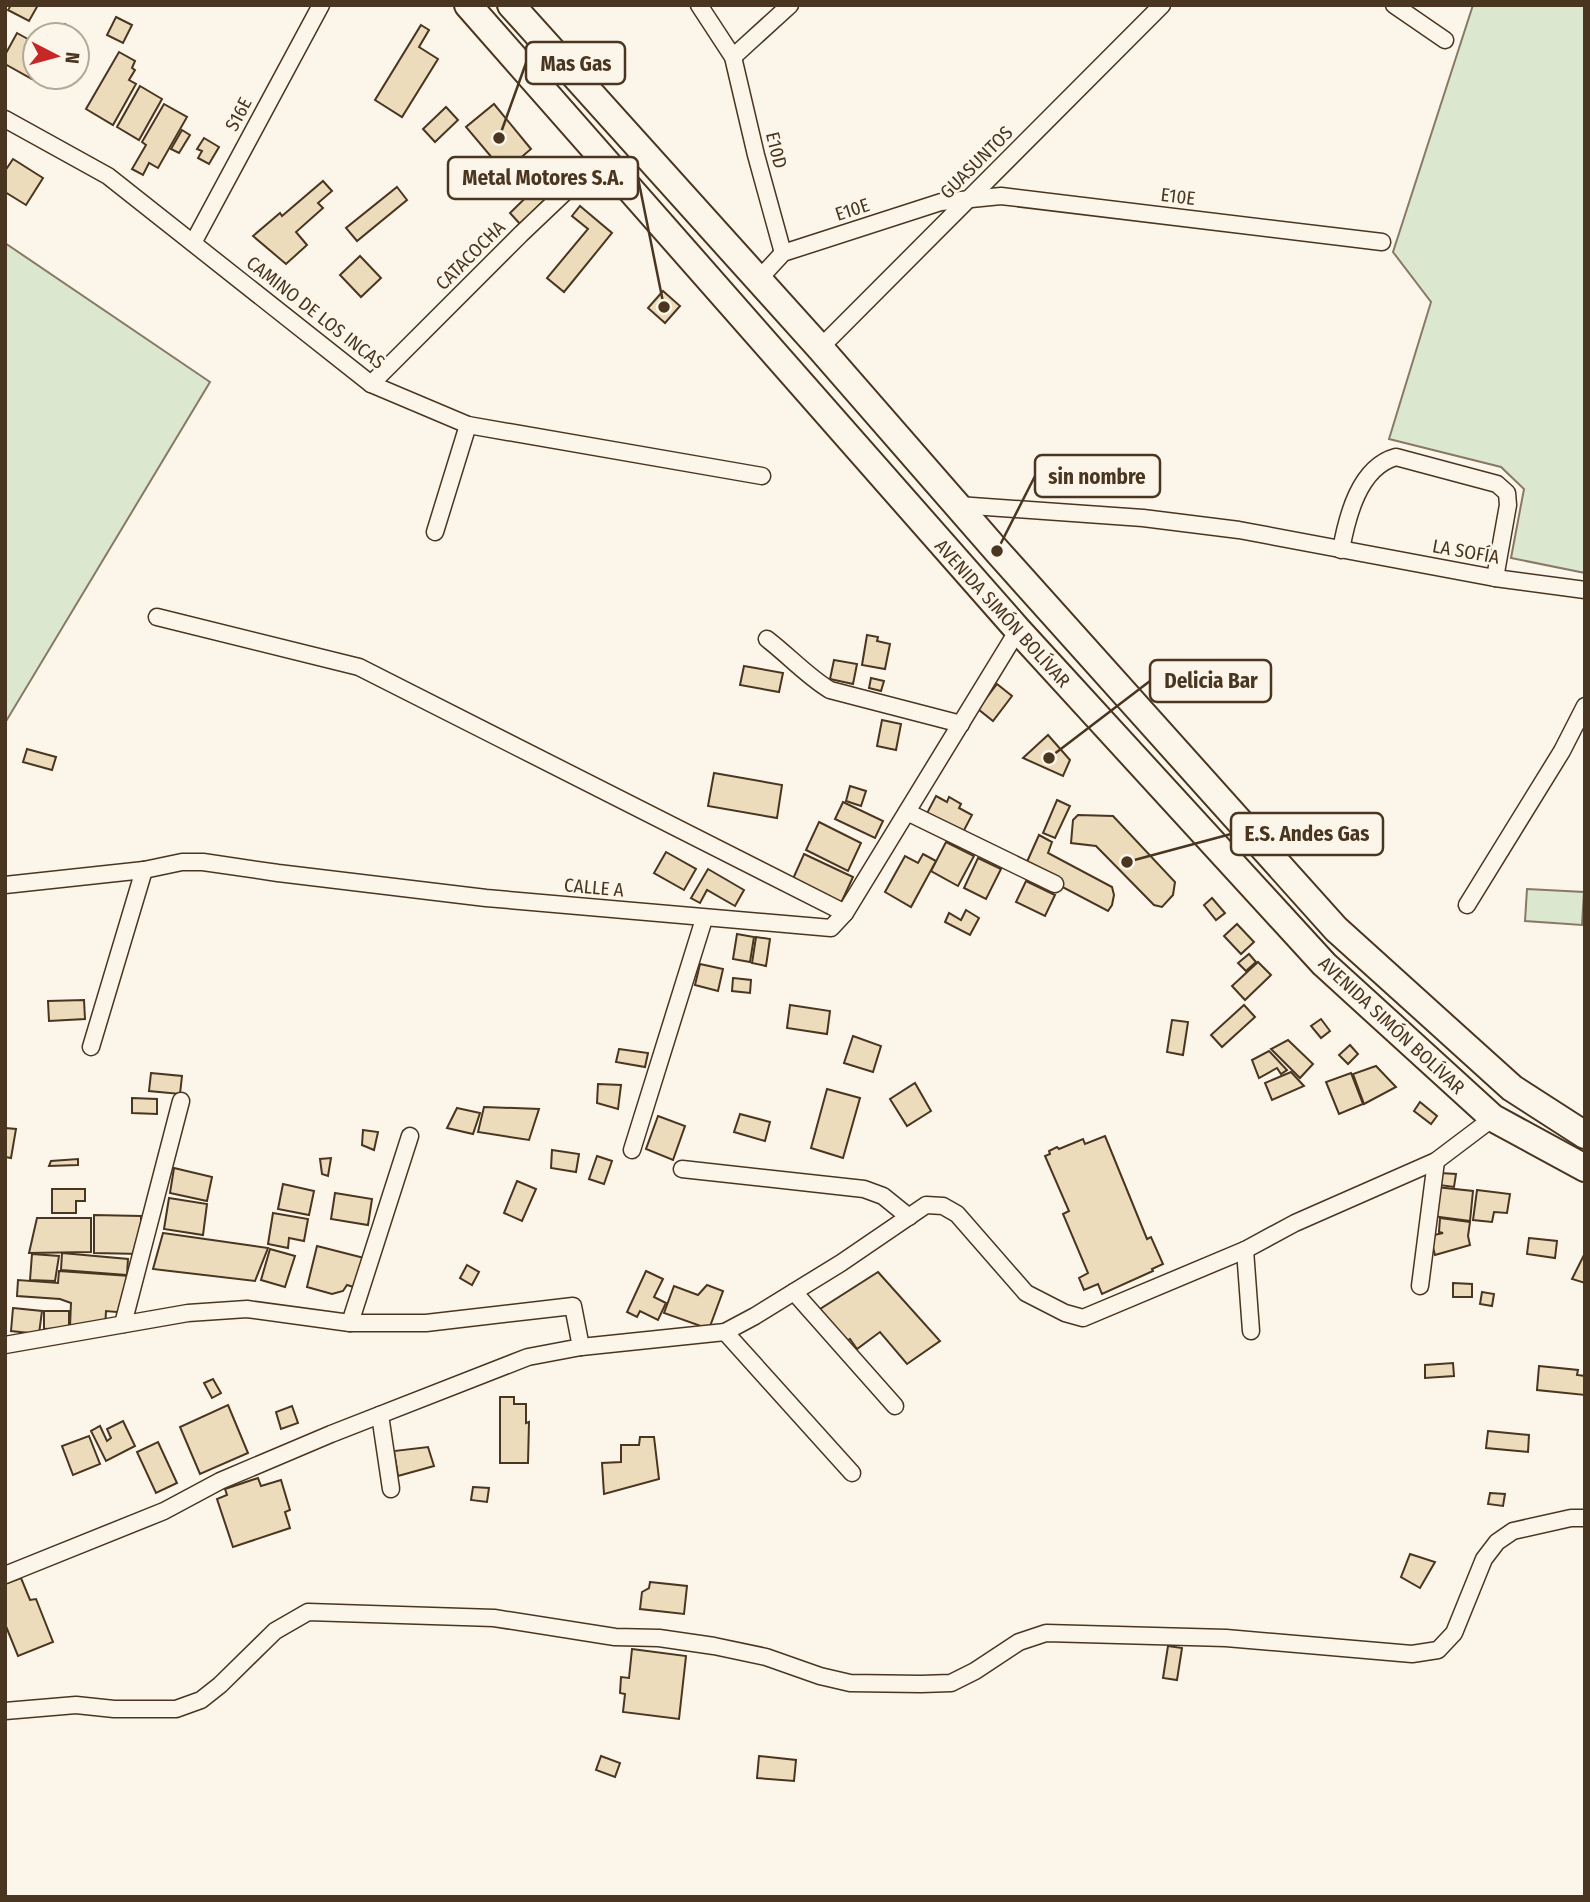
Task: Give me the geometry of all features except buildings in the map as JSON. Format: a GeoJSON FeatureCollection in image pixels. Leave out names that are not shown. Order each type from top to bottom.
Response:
{"type":"FeatureCollection","features":[{"type":"Feature","properties":{"kind":"highway","name":"AVENIDA SIMÓN BOLÍVAR"},"geometry":{"type":"LineString","coordinates":[[468,5],[1018,630],[1324,964],[1493,1118],[1585,1168]]}},
{"type":"Feature","properties":{"kind":"highway","name":"AVENIDA SIMÓN BOLÍVAR"},"geometry":{"type":"LineString","coordinates":[[511,5],[1336,929],[1512,1088],[1585,1135]]}},
{"type":"Feature","properties":{"kind":"street","name":"S16E"},"geometry":{"type":"LineString","coordinates":[[193,243],[321,5]]}},
{"type":"Feature","properties":{"kind":"street"},"geometry":{"type":"LineString","coordinates":[[699,5],[733,57],[790,5]]}},
{"type":"Feature","properties":{"kind":"street","name":"GUASUNTOS"},"geometry":{"type":"LineString","coordinates":[[820,348],[1162,5]]}},
{"type":"Feature","properties":{"kind":"street"},"geometry":{"type":"LineString","coordinates":[[1394,5],[1445,40]]}},
{"type":"Feature","properties":{"kind":"street","name":"E10D"},"geometry":{"type":"LineString","coordinates":[[733,57],[783,253]]}},
{"type":"Feature","properties":{"kind":"street","name":"CAMINO DE LOS INCAS"},"geometry":{"type":"LineString","coordinates":[[5,119],[108,176],[371,384],[468,425],[762,477]]}},
{"type":"Feature","properties":{"kind":"street","name":"CATACOCHA"},"geometry":{"type":"LineString","coordinates":[[371,384],[601,158]]}},
{"type":"Feature","properties":{"kind":"street","name":"E10E"},"geometry":{"type":"LineString","coordinates":[[758,280],[783,253],[941,202],[1001,196],[1382,242]]}},
{"type":"Feature","properties":{"kind":"street"},"geometry":{"type":"LineString","coordinates":[[435,533],[468,425]]}},
{"type":"Feature","properties":{"kind":"street"},"geometry":{"type":"LineString","coordinates":[[1341,550],[1347,519],[1373,469],[1382,460],[1396,457],[1497,484],[1507,493],[1508,505],[1495,578]]}},
{"type":"Feature","properties":{"kind":"street","name":"LA SOFÍA"},"geometry":{"type":"LineString","coordinates":[[958,505],[1143,518],[1239,530],[1495,578],[1585,590]]}},
{"type":"Feature","properties":{"kind":"street"},"geometry":{"type":"LineString","coordinates":[[157,617],[359,667],[845,913]]}},
{"type":"Feature","properties":{"kind":"street","name":"CALLE A"},"geometry":{"type":"LineString","coordinates":[[5,885],[144,870],[182,862],[202,862],[486,898],[831,928],[845,913],[1018,630]]}},
{"type":"Feature","properties":{"kind":"street"},"geometry":{"type":"LineString","coordinates":[[767,639],[803,667],[815,681],[830,690],[961,724]]}},
{"type":"Feature","properties":{"kind":"street"},"geometry":{"type":"LineString","coordinates":[[1467,905],[1562,751],[1585,706]]}},
{"type":"Feature","properties":{"kind":"street"},"geometry":{"type":"LineString","coordinates":[[907,812],[1055,884]]}},
{"type":"Feature","properties":{"kind":"street"},"geometry":{"type":"LineString","coordinates":[[92,1047],[144,870]]}},
{"type":"Feature","properties":{"kind":"street"},"geometry":{"type":"LineString","coordinates":[[632,1150],[704,919]]}},
{"type":"Feature","properties":{"kind":"street"},"geometry":{"type":"LineString","coordinates":[[123,1324],[181,1101]]}},
{"type":"Feature","properties":{"kind":"street"},"geometry":{"type":"LineString","coordinates":[[5,1576],[164,1511],[220,1481],[528,1357],[581,1347],[724,1332],[794,1292],[926,1205],[943,1206],[957,1214],[1026,1293],[1065,1313],[1083,1318],[1245,1250],[1295,1223],[1436,1161],[1493,1118]]}},
{"type":"Feature","properties":{"kind":"street"},"geometry":{"type":"LineString","coordinates":[[350,1323],[410,1136]]}},
{"type":"Feature","properties":{"kind":"street"},"geometry":{"type":"LineString","coordinates":[[1420,1286],[1436,1161]]}},
{"type":"Feature","properties":{"kind":"street"},"geometry":{"type":"LineString","coordinates":[[682,1169],[864,1189],[883,1196],[909,1217]]}},
{"type":"Feature","properties":{"kind":"street"},"geometry":{"type":"LineString","coordinates":[[1245,1250],[1251,1331]]}},
{"type":"Feature","properties":{"kind":"street"},"geometry":{"type":"LineString","coordinates":[[794,1292],[895,1406]]}},
{"type":"Feature","properties":{"kind":"street"},"geometry":{"type":"LineString","coordinates":[[5,1345],[188,1313],[247,1309],[350,1323],[426,1323],[573,1306],[581,1347]]}},
{"type":"Feature","properties":{"kind":"street"},"geometry":{"type":"LineString","coordinates":[[724,1332],[852,1474]]}},
{"type":"Feature","properties":{"kind":"street"},"geometry":{"type":"LineString","coordinates":[[380,1415],[391,1489]]}},
{"type":"Feature","properties":{"kind":"street"},"geometry":{"type":"LineString","coordinates":[[5,1711],[76,1705],[114,1709],[176,1709],[201,1700],[275,1631],[308,1612],[494,1618],[615,1637],[659,1638],[766,1657],[820,1676],[850,1683],[951,1682],[975,1671],[1019,1642],[1046,1633],[1226,1638],[1412,1654],[1438,1650],[1454,1633],[1484,1559],[1497,1542],[1513,1531],[1571,1518],[1585,1518]]}},
{"type":"Feature","properties":{"kind":"green space"},"geometry":{"type":"Polygon","coordinates":[[[1473,5],[1585,5],[1585,573],[1511,558],[1524,489],[1501,467],[1389,439],[1431,302],[1393,252],[1473,5]]]}},
{"type":"Feature","properties":{"kind":"green space"},"geometry":{"type":"Polygon","coordinates":[[[5,243],[210,382],[5,723],[5,243]]]}},
{"type":"Feature","properties":{"kind":"green space"},"geometry":{"type":"Polygon","coordinates":[[[1527,889],[1584,892],[1582,925],[1525,921],[1527,889]]]}},
{"type":"Feature","properties":{"kind":"place","name":"Mas Gas"},"geometry":{"type":"Point","coordinates":[499,138]}},
{"type":"Feature","properties":{"kind":"place","name":"Metal Motores S.A."},"geometry":{"type":"Point","coordinates":[664,307]}},
{"type":"Feature","properties":{"kind":"place","name":"sin nombre"},"geometry":{"type":"Point","coordinates":[997,551]}},
{"type":"Feature","properties":{"kind":"place","name":"Delicia Bar"},"geometry":{"type":"Point","coordinates":[1049,758]}},
{"type":"Feature","properties":{"kind":"place","name":"E.S. Andes Gas"},"geometry":{"type":"Point","coordinates":[1127,862]}}]}
